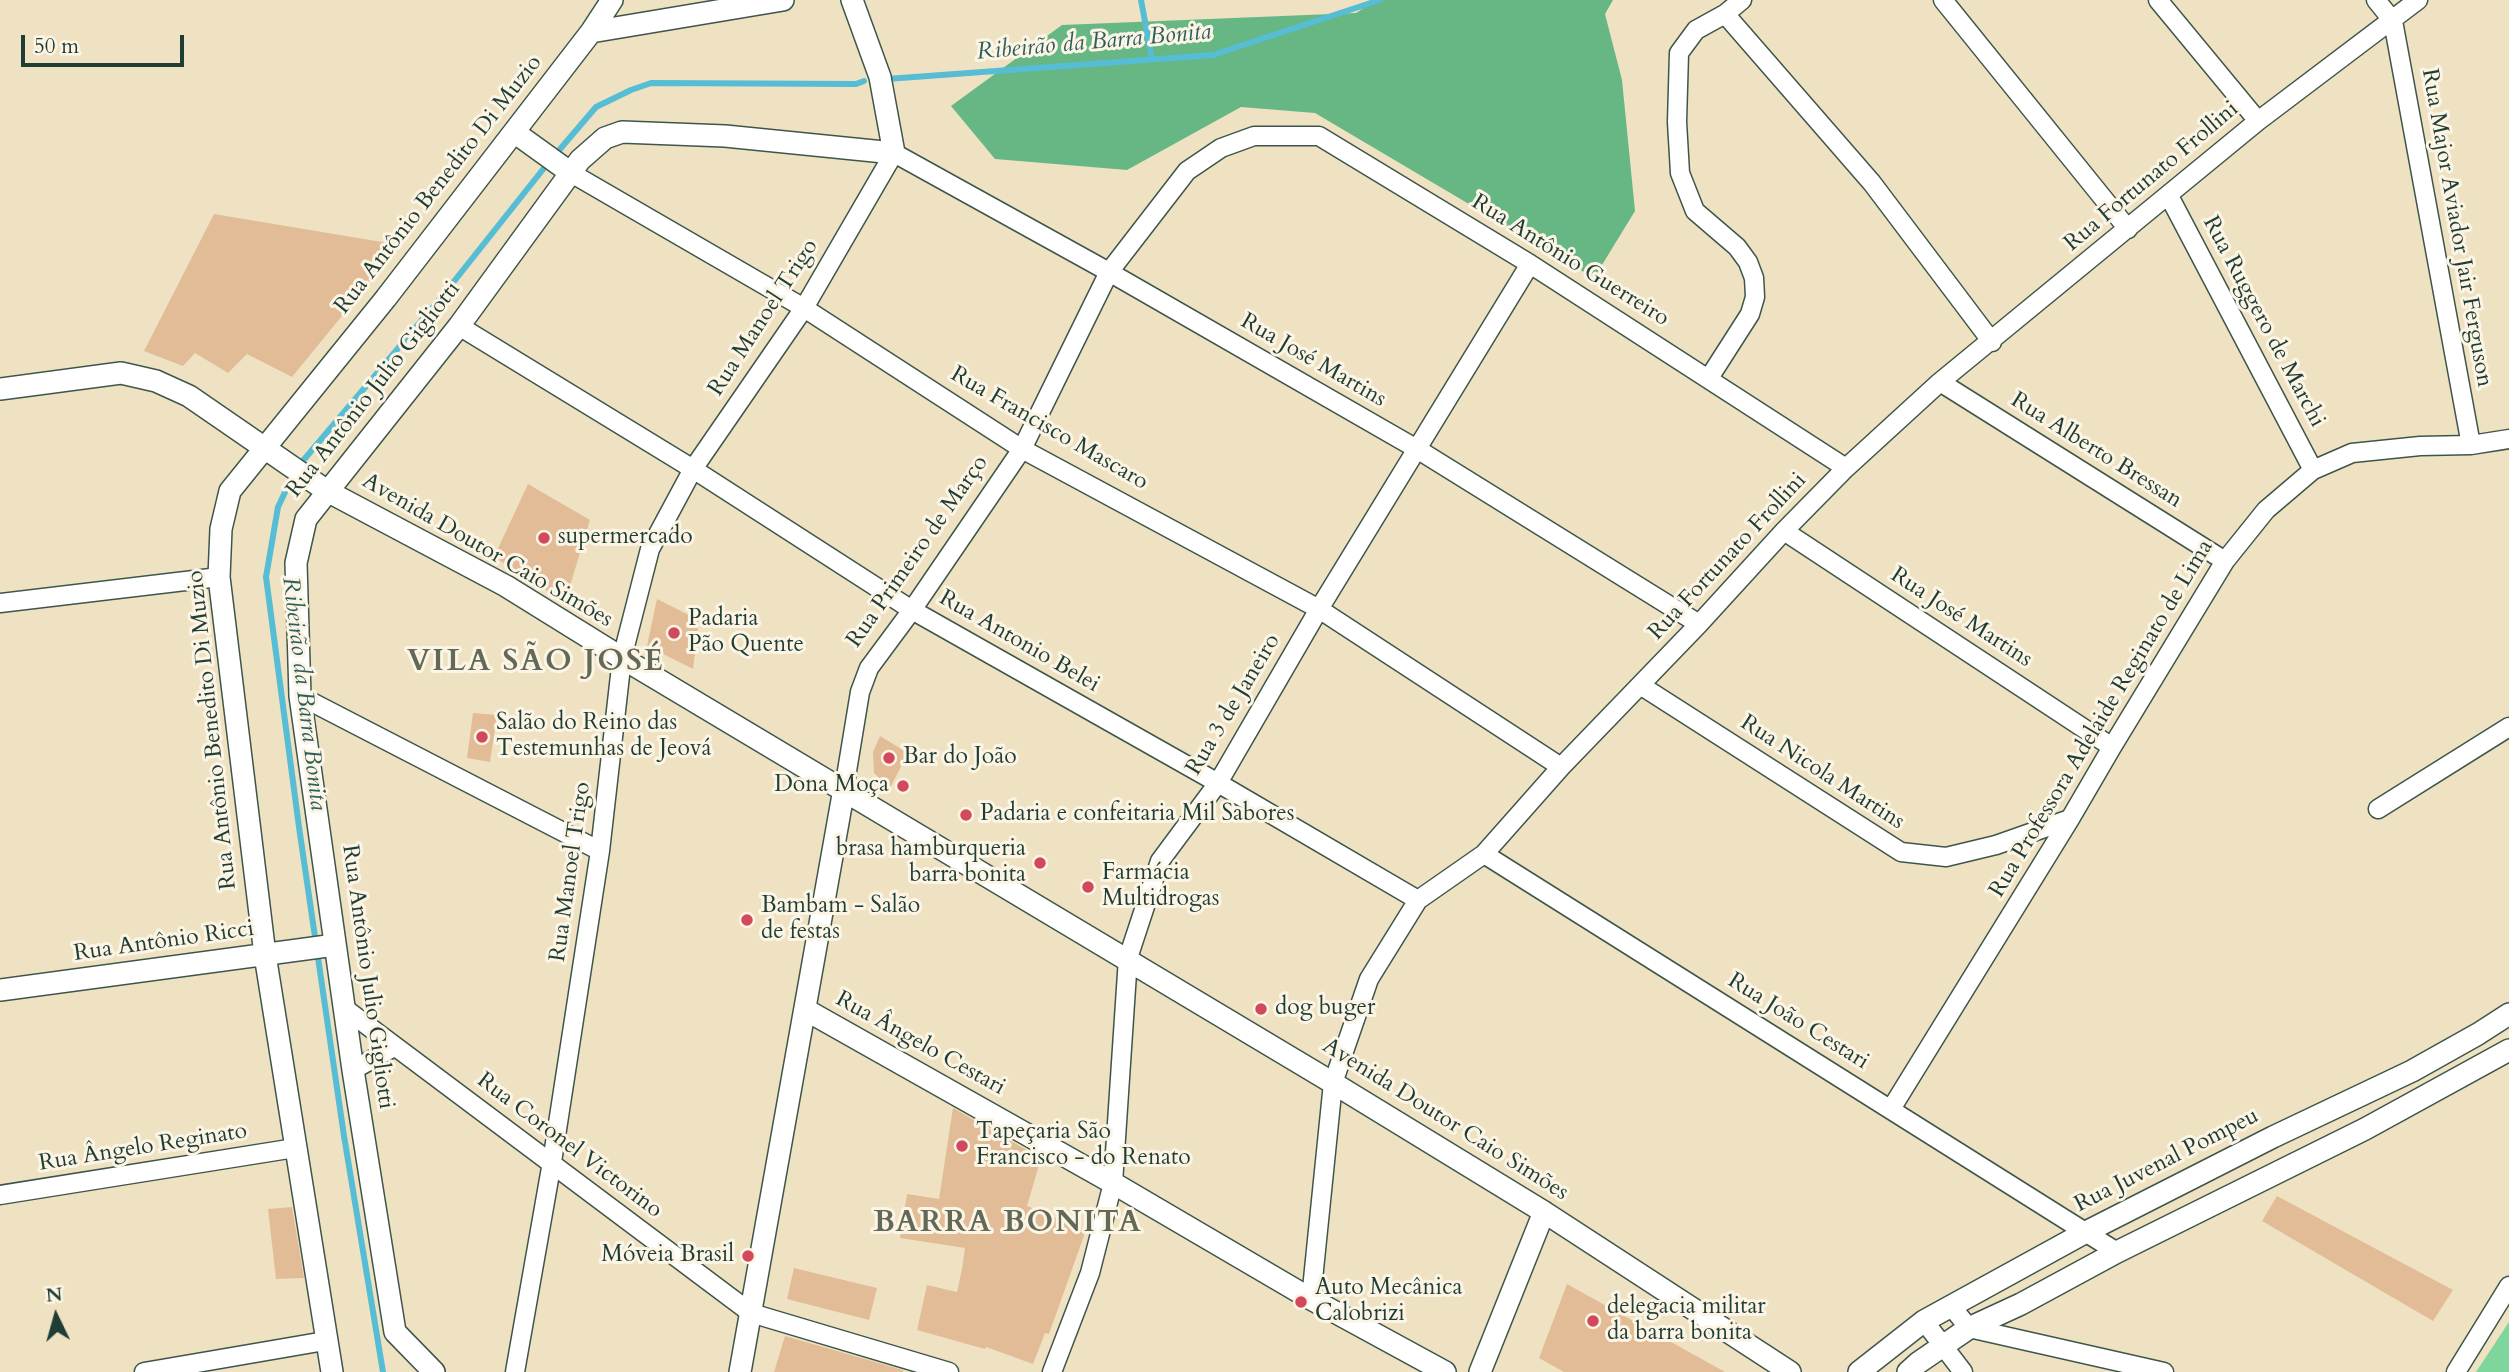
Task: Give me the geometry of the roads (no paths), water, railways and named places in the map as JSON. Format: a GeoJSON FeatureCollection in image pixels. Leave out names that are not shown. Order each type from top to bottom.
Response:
{"type":"FeatureCollection","features":[{"type":"Feature","properties":{"kind":"street","name":"Rua Antônio Benedito Di Muzio"},"geometry":{"type":"LineString","coordinates":[[332,1372],[295,1148],[274,953],[219,577],[220,529],[230,491],[517,134],[612,0]]}},
{"type":"Feature","properties":{"kind":"street"},"geometry":{"type":"LineString","coordinates":[[591,32],[783,0]]}},
{"type":"Feature","properties":{"kind":"street"},"geometry":{"type":"LineString","coordinates":[[852,0],[880,77],[894,153]]}},
{"type":"Feature","properties":{"kind":"street"},"geometry":{"type":"LineString","coordinates":[[1709,378],[1750,314],[1755,297],[1754,278],[1748,262],[1737,247],[1695,211],[1680,173],[1676,122],[1679,53],[1696,30],[1725,14],[1742,0]]}},
{"type":"Feature","properties":{"kind":"street"},"geometry":{"type":"LineString","coordinates":[[1943,0],[2128,229]]}},
{"type":"Feature","properties":{"kind":"street"},"geometry":{"type":"LineString","coordinates":[[2158,0],[2258,121]]}},
{"type":"Feature","properties":{"kind":"street"},"geometry":{"type":"LineString","coordinates":[[2376,0],[2393,21]]}},
{"type":"Feature","properties":{"kind":"street","name":"Rua Fortunato Frollini"},"geometry":{"type":"LineString","coordinates":[[1311,1299],[1333,1083],[1368,979],[1418,900],[1484,854],[1561,766],[1699,624],[1784,531],[1846,468],[1940,382],[1993,342],[2258,121],[2418,0]]}},
{"type":"Feature","properties":{"kind":"street"},"geometry":{"type":"LineString","coordinates":[[1725,14],[1872,183],[1993,342]]}},
{"type":"Feature","properties":{"kind":"street","name":"Rua Major Aviador Jair Ferguson"},"geometry":{"type":"LineString","coordinates":[[2393,21],[2471,445]]}},
{"type":"Feature","properties":{"kind":"street","name":"Rua Antônio Julio Gigliotti"},"geometry":{"type":"LineString","coordinates":[[434,1372],[395,1332],[344,1008],[328,946],[300,696],[296,564],[306,519],[459,326],[564,167],[580,160],[605,138],[622,132],[724,136],[894,153]]}},
{"type":"Feature","properties":{"kind":"street","name":"Rua Francisco Mascaro"},"geometry":{"type":"LineString","coordinates":[[517,134],[564,167],[804,308],[1021,449],[1319,609],[1561,766]]}},
{"type":"Feature","properties":{"kind":"street","name":"Rua Antônio Guerreiro"},"geometry":{"type":"LineString","coordinates":[[1254,136],[1319,136],[1530,264],[1846,468]]}},
{"type":"Feature","properties":{"kind":"street","name":"Rua Primeiro de Março"},"geometry":{"type":"LineString","coordinates":[[740,1372],[860,692],[869,668],[912,610],[1021,449],[1109,272],[1187,171],[1221,148],[1254,136]]}},
{"type":"Feature","properties":{"kind":"street","name":"Rua José Martins"},"geometry":{"type":"LineString","coordinates":[[894,153],[1109,272],[1417,449],[1699,624]]}},
{"type":"Feature","properties":{"kind":"street","name":"Rua Manoel Trigo"},"geometry":{"type":"LineString","coordinates":[[515,1372],[552,1162],[600,851],[622,658],[650,549],[693,468],[804,308],[894,153]]}},
{"type":"Feature","properties":{"kind":"street","name":"Rua Ruggero de Marchi"},"geometry":{"type":"LineString","coordinates":[[2169,196],[2313,470]]}},
{"type":"Feature","properties":{"kind":"street","name":"Rua 3 de Janeiro"},"geometry":{"type":"LineString","coordinates":[[1052,1372],[1090,1273],[1113,1183],[1128,958],[1160,862],[1218,783],[1319,609],[1530,264]]}},
{"type":"Feature","properties":{"kind":"street","name":"Rua Antonio Belei"},"geometry":{"type":"LineString","coordinates":[[459,326],[693,468],[912,610],[1418,900]]}},
{"type":"Feature","properties":{"kind":"street","name":"Avenida Doutor Caio Simões"},"geometry":{"type":"LineString","coordinates":[[0,389],[121,373],[156,381],[189,396],[327,491],[506,586],[622,658],[1128,958],[1544,1212],[1790,1372]]}},
{"type":"Feature","properties":{"kind":"street","name":"Rua Alberto Bressan"},"geometry":{"type":"LineString","coordinates":[[1940,382],[2225,561]]}},
{"type":"Feature","properties":{"kind":"street","name":"Rua Professora Adelaide Reginato de Lima"},"geometry":{"type":"LineString","coordinates":[[1891,1109],[2225,561],[2266,510],[2313,470],[2352,453],[2420,446],[2471,445],[2509,439]]}},
{"type":"Feature","properties":{"kind":"street","name":"Rua José Martins"},"geometry":{"type":"LineString","coordinates":[[1784,531],[2112,747]]}},
{"type":"Feature","properties":{"kind":"street"},"geometry":{"type":"LineString","coordinates":[[0,603],[219,577]]}},
{"type":"Feature","properties":{"kind":"street","name":"Rua Nicola Martins"},"geometry":{"type":"LineString","coordinates":[[1640,685],[1900,852],[1946,857],[1996,845],[2070,819]]}},
{"type":"Feature","properties":{"kind":"street"},"geometry":{"type":"LineString","coordinates":[[300,696],[600,851]]}},
{"type":"Feature","properties":{"kind":"street"},"geometry":{"type":"LineString","coordinates":[[2378,809],[2509,727]]}},
{"type":"Feature","properties":{"kind":"street","name":"Rua João Cestari"},"geometry":{"type":"LineString","coordinates":[[1484,854],[2117,1252]]}},
{"type":"Feature","properties":{"kind":"street","name":"Rua Antônio Ricci"},"geometry":{"type":"LineString","coordinates":[[0,990],[328,946]]}},
{"type":"Feature","properties":{"kind":"street","name":"Rua Coronel Victorino"},"geometry":{"type":"LineString","coordinates":[[344,1008],[751,1313],[949,1372]]}},
{"type":"Feature","properties":{"kind":"street","name":"Rua Ângelo Cestari"},"geometry":{"type":"LineString","coordinates":[[806,1010],[1113,1183],[1311,1299],[1445,1372]]}},
{"type":"Feature","properties":{"kind":"street","name":"Rua Juvenal Pompeu"},"geometry":{"type":"LineString","coordinates":[[1858,1372],[1924,1321],[2086,1231],[2412,1071],[2509,1014]]}},
{"type":"Feature","properties":{"kind":"street"},"geometry":{"type":"LineString","coordinates":[[2478,1034],[2490,1061]]}},
{"type":"Feature","properties":{"kind":"street"},"geometry":{"type":"LineString","coordinates":[[353,1070],[394,1047]]}},
{"type":"Feature","properties":{"kind":"street"},"geometry":{"type":"LineString","coordinates":[[1908,1372],[1969,1328],[2365,1129],[2509,1050]]}},
{"type":"Feature","properties":{"kind":"street","name":"Rua Ângelo Reginato"},"geometry":{"type":"LineString","coordinates":[[0,1195],[295,1148]]}},
{"type":"Feature","properties":{"kind":"street"},"geometry":{"type":"LineString","coordinates":[[1480,1372],[1544,1212]]}},
{"type":"Feature","properties":{"kind":"street"},"geometry":{"type":"LineString","coordinates":[[2456,1372],[2509,1286]]}},
{"type":"Feature","properties":{"kind":"street"},"geometry":{"type":"LineString","coordinates":[[1951,1306],[1969,1328],[2164,1372]]}},
{"type":"Feature","properties":{"kind":"street"},"geometry":{"type":"LineString","coordinates":[[1924,1321],[1963,1372]]}},
{"type":"Feature","properties":{"kind":"street"},"geometry":{"type":"LineString","coordinates":[[144,1372],[326,1341]]}},
{"type":"Feature","properties":{"kind":"waterway"},"geometry":{"type":"LineString","coordinates":[[1141,0],[1152,59]]}},
{"type":"Feature","properties":{"kind":"waterway","name":"Ribeirão da Barra Bonita"},"geometry":{"type":"LineString","coordinates":[[887,79],[1213,55],[1380,0]]}},
{"type":"Feature","properties":{"kind":"waterway","name":"Ribeirão da Barra Bonita"},"geometry":{"type":"LineString","coordinates":[[555,155],[596,107],[651,83],[856,84],[864,81]]}},
{"type":"Feature","properties":{"kind":"waterway","name":"Ribeirão da Barra Bonita"},"geometry":{"type":"LineString","coordinates":[[383,1372],[344,1136],[266,577],[278,507],[296,469],[444,294],[548,163]]}},
{"type":"Feature","properties":{"kind":"place","name":"supermercado"},"geometry":{"type":"Point","coordinates":[544,538]}},
{"type":"Feature","properties":{"kind":"place","name":"Padaria Pão Quente"},"geometry":{"type":"Point","coordinates":[674,633]}},
{"type":"Feature","properties":{"kind":"place","name":"Salão do Reino das Testemunhas de Jeová"},"geometry":{"type":"Point","coordinates":[482,737]}},
{"type":"Feature","properties":{"kind":"place","name":"Bar do João"},"geometry":{"type":"Point","coordinates":[889,758]}},
{"type":"Feature","properties":{"kind":"place","name":"Dona Moça"},"geometry":{"type":"Point","coordinates":[903,786]}},
{"type":"Feature","properties":{"kind":"place","name":"Padaria e confeitaria Mil Sabores"},"geometry":{"type":"Point","coordinates":[966,815]}},
{"type":"Feature","properties":{"kind":"place","name":"brasa hamburqueria barra bonita"},"geometry":{"type":"Point","coordinates":[1040,863]}},
{"type":"Feature","properties":{"kind":"place","name":"Farmácia Multidrogas"},"geometry":{"type":"Point","coordinates":[1088,887]}},
{"type":"Feature","properties":{"kind":"place","name":"Bambam - Salão de festas"},"geometry":{"type":"Point","coordinates":[747,920]}},
{"type":"Feature","properties":{"kind":"place","name":"dog buger"},"geometry":{"type":"Point","coordinates":[1261,1009]}},
{"type":"Feature","properties":{"kind":"place","name":"Tapeçaria São Francisco - do Renato"},"geometry":{"type":"Point","coordinates":[962,1146]}},
{"type":"Feature","properties":{"kind":"place","name":"Móveia Brasil"},"geometry":{"type":"Point","coordinates":[748,1256]}},
{"type":"Feature","properties":{"kind":"place","name":"Auto Mecânica Calobrizi"},"geometry":{"type":"Point","coordinates":[1301,1302]}},
{"type":"Feature","properties":{"kind":"place","name":"delegacia militar da barra bonita"},"geometry":{"type":"Point","coordinates":[1593,1321]}},
{"type":"Feature","properties":{"kind":"district","name":"VILA SÃO JOSÉ"},"geometry":{"type":"Point","coordinates":[536,663]}},
{"type":"Feature","properties":{"kind":"district","name":"BARRA BONITA"},"geometry":{"type":"Point","coordinates":[1008,1224]}}]}
